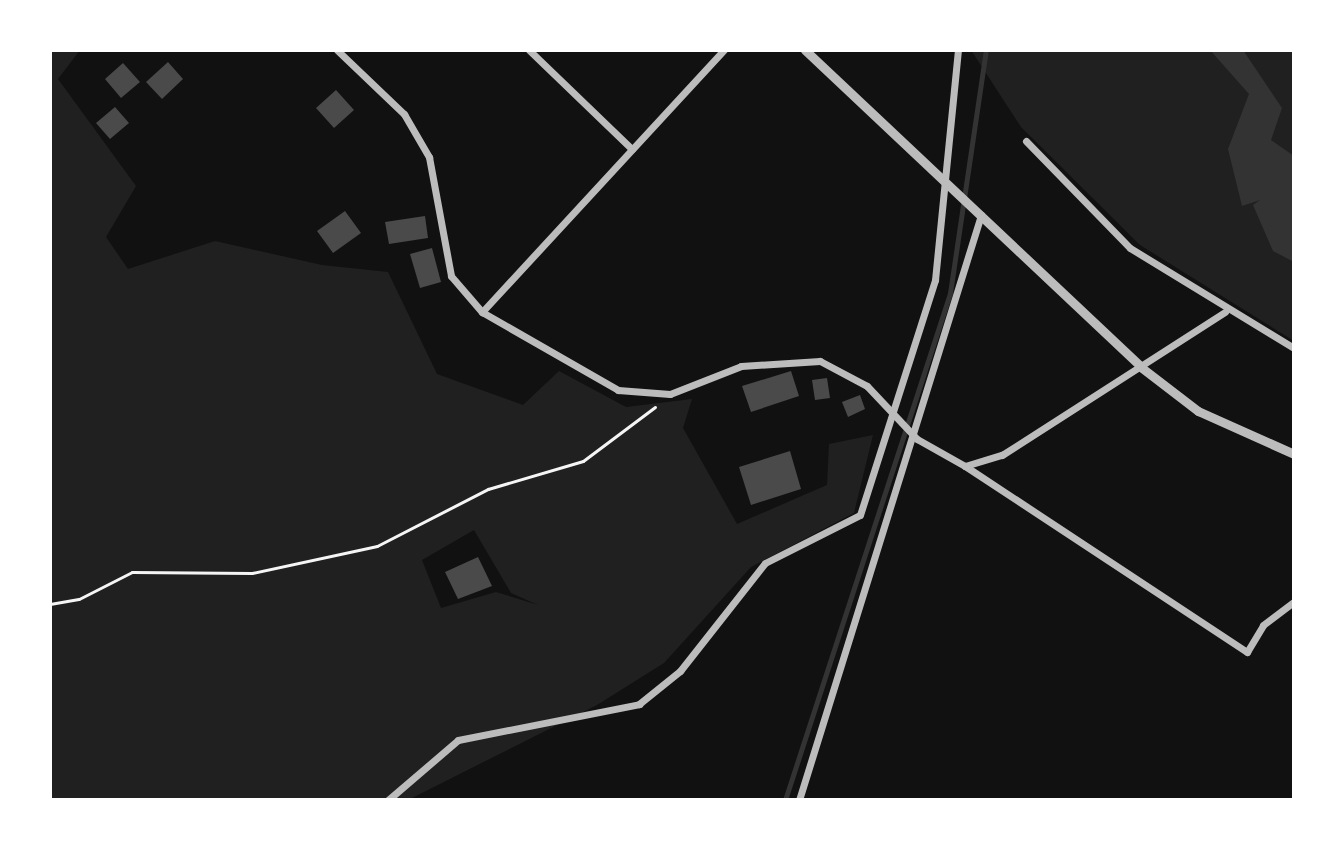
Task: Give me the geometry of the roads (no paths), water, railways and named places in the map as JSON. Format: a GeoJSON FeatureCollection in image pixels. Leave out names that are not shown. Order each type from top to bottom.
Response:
{"type":"FeatureCollection","features":[{"type":"Feature","properties":{"kind":"street"},"geometry":{"type":"LineString","coordinates":[[337,50],[404,114],[429,157],[451,276],[482,312],[618,390],[670,394],[741,366],[795,357],[844,371],[900,418],[915,436],[1247,652],[1263,625],[1294,602]]}},
{"type":"Feature","properties":{"kind":"street"},"geometry":{"type":"LineString","coordinates":[[529,50],[632,149]]}},
{"type":"Feature","properties":{"kind":"street"},"geometry":{"type":"LineString","coordinates":[[482,312],[724,50]]}},
{"type":"Feature","properties":{"kind":"street"},"geometry":{"type":"LineString","coordinates":[[805,50],[1142,368],[1198,411],[1294,454]]}},
{"type":"Feature","properties":{"kind":"street"},"geometry":{"type":"LineString","coordinates":[[388,800],[458,740],[618,713],[661,689],[765,563],[860,515],[900,418],[935,280],[949,184],[958,50]]}},
{"type":"Feature","properties":{"kind":"street"},"geometry":{"type":"LineString","coordinates":[[1026,141],[1094,218],[1225,312],[1294,348]]}},
{"type":"Feature","properties":{"kind":"street"},"geometry":{"type":"LineString","coordinates":[[799,800],[915,436],[981,215]]}},
{"type":"Feature","properties":{"kind":"street"},"geometry":{"type":"LineString","coordinates":[[965,466],[1002,455],[1225,312]]}},
{"type":"Feature","properties":{"kind":"waterway"},"geometry":{"type":"LineString","coordinates":[[785,800],[950,293],[986,50]]}}]}
